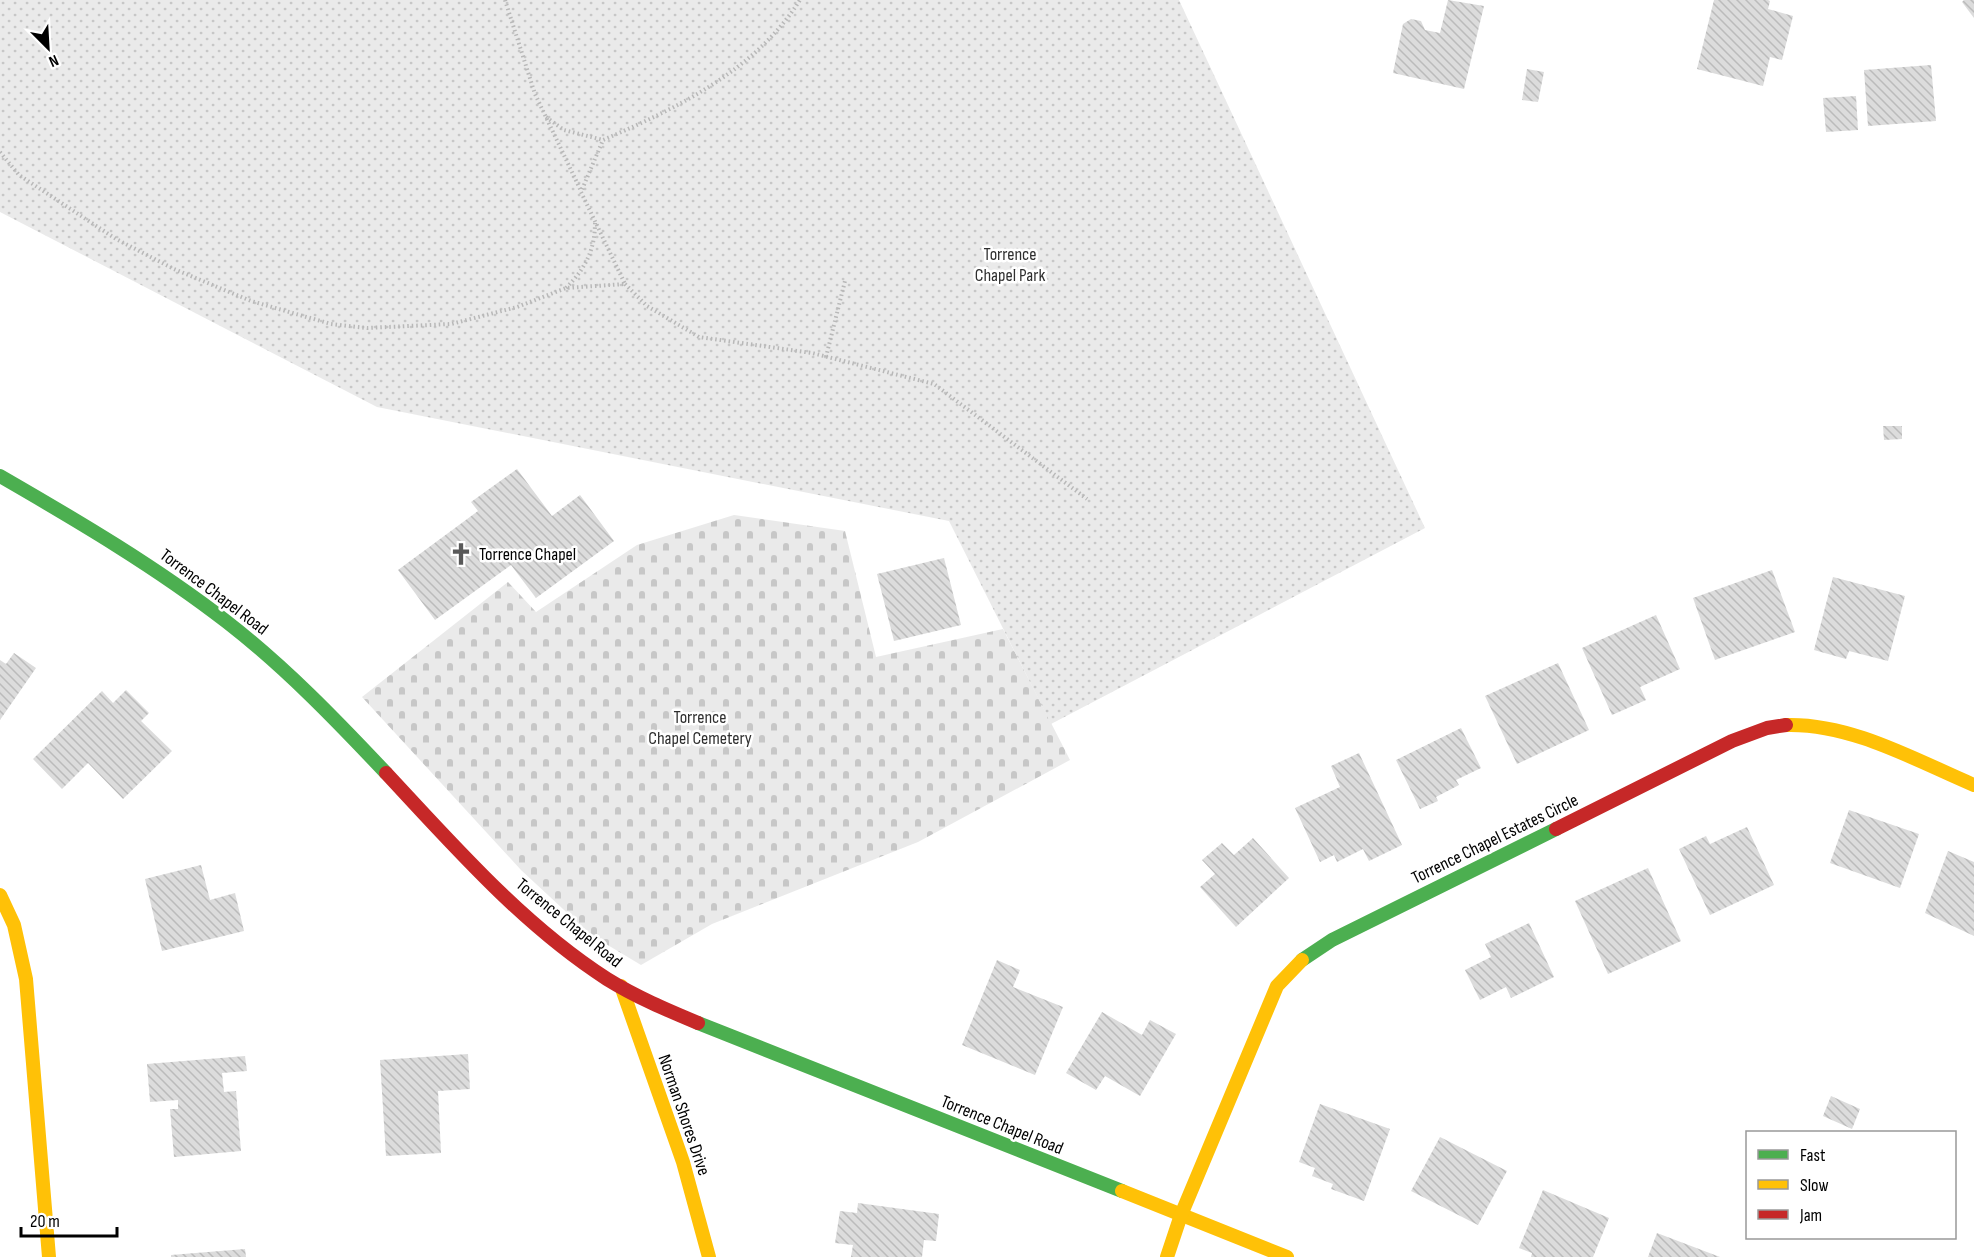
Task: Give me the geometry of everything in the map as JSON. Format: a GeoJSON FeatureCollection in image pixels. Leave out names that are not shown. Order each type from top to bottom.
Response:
{"type":"FeatureCollection","features":[{"type":"Feature","properties":{"kind":"street","name":"Torrence Chapel Road"},"geometry":{"type":"LineString","coordinates":[[0,476],[100,534],[218,613],[297,681],[503,894],[596,971],[621,986],[697,1023],[1287,1257]]}},
{"type":"Feature","properties":{"kind":"street","name":"Torrence Chapel Estates Circle"},"geometry":{"type":"LineString","coordinates":[[1167,1257],[1181,1215],[1277,986],[1308,954],[1721,746],[1761,729],[1780,725],[1821,726],[1974,785]]}},
{"type":"Feature","properties":{"kind":"street"},"geometry":{"type":"LineString","coordinates":[[0,895],[19,935],[26,979],[49,1257]]}},
{"type":"Feature","properties":{"kind":"street","name":"Norman Shores Drive"},"geometry":{"type":"LineString","coordinates":[[621,986],[682,1162],[709,1257]]}},
{"type":"Feature","properties":{"kind":"path"},"geometry":{"type":"LineString","coordinates":[[505,0],[535,93],[546,117],[625,284],[647,306],[699,337],[826,357],[934,384],[1087,499]]}},
{"type":"Feature","properties":{"kind":"path"},"geometry":{"type":"LineString","coordinates":[[546,117],[564,130],[603,140],[679,106],[711,86],[774,33],[800,0]]}},
{"type":"Feature","properties":{"kind":"path"},"geometry":{"type":"LineString","coordinates":[[581,192],[603,140]]}},
{"type":"Feature","properties":{"kind":"path"},"geometry":{"type":"LineString","coordinates":[[0,152],[19,175],[116,239],[174,270],[251,301],[331,324],[367,328],[451,324],[517,307],[566,288],[625,284]]}},
{"type":"Feature","properties":{"kind":"path"},"geometry":{"type":"LineString","coordinates":[[566,288],[584,268],[589,257],[594,243],[595,220]]}},
{"type":"Feature","properties":{"kind":"path"},"geometry":{"type":"LineString","coordinates":[[826,357],[846,281]]}},
{"type":"Feature","properties":{"kind":"green space","name":"Torrence Chapel Park"},"geometry":{"type":"Polygon","coordinates":[[[0,0],[1179,0],[1425,528],[1051,724],[949,521],[377,407],[0,212],[0,0]]]}},
{"type":"Feature","properties":{"kind":"green space","name":"Torrence Chapel Cemetery"},"geometry":{"type":"Polygon","coordinates":[[[734,515],[845,531],[876,657],[1003,629],[1070,760],[918,842],[712,924],[641,965],[591,935],[521,870],[362,697],[508,582],[536,612],[637,545],[734,515]]]}},
{"type":"Feature","properties":{"kind":"building"},"geometry":{"type":"Polygon","coordinates":[[[1448,0],[1484,6],[1464,89],[1393,73],[1403,24],[1411,19],[1421,21],[1425,30],[1440,33],[1448,0]]]}},
{"type":"Feature","properties":{"kind":"building"},"geometry":{"type":"Polygon","coordinates":[[[1714,0],[1768,0],[1770,1],[1768,9],[1793,16],[1782,60],[1770,57],[1763,86],[1697,69],[1714,0]]]}},
{"type":"Feature","properties":{"kind":"building"},"geometry":{"type":"Polygon","coordinates":[[[1974,0],[1974,18],[1962,2],[1974,0]]]}},
{"type":"Feature","properties":{"kind":"building"},"geometry":{"type":"Polygon","coordinates":[[[1931,65],[1936,121],[1868,126],[1864,70],[1931,65]]]}},
{"type":"Feature","properties":{"kind":"building"},"geometry":{"type":"Polygon","coordinates":[[[1527,69],[1544,72],[1538,102],[1522,100],[1527,69]]]}},
{"type":"Feature","properties":{"kind":"building"},"geometry":{"type":"Polygon","coordinates":[[[1856,96],[1858,130],[1826,132],[1823,98],[1856,96]]]}},
{"type":"Feature","properties":{"kind":"building"},"geometry":{"type":"Polygon","coordinates":[[[1883,426],[1902,426],[1902,439],[1884,440],[1883,426]]]}},
{"type":"Feature","properties":{"kind":"building"},"geometry":{"type":"Polygon","coordinates":[[[517,469],[552,516],[580,495],[614,541],[536,598],[511,565],[435,620],[398,570],[478,511],[471,502],[517,469]]]}},
{"type":"Feature","properties":{"kind":"building"},"geometry":{"type":"Polygon","coordinates":[[[944,558],[961,625],[894,641],[877,574],[944,558]]]}},
{"type":"Feature","properties":{"kind":"building"},"geometry":{"type":"Polygon","coordinates":[[[1772,570],[1795,632],[1715,660],[1693,598],[1772,570]]]}},
{"type":"Feature","properties":{"kind":"building"},"geometry":{"type":"Polygon","coordinates":[[[1833,577],[1905,596],[1888,661],[1849,651],[1846,659],[1814,650],[1833,577]]]}},
{"type":"Feature","properties":{"kind":"building"},"geometry":{"type":"Polygon","coordinates":[[[1656,615],[1680,669],[1640,687],[1646,700],[1612,715],[1582,648],[1656,615]]]}},
{"type":"Feature","properties":{"kind":"building"},"geometry":{"type":"Polygon","coordinates":[[[14,653],[36,668],[0,720],[0,660],[6,664],[14,653]]]}},
{"type":"Feature","properties":{"kind":"building"},"geometry":{"type":"Polygon","coordinates":[[[1558,663],[1589,730],[1517,764],[1485,696],[1558,663]]]}},
{"type":"Feature","properties":{"kind":"building"},"geometry":{"type":"Polygon","coordinates":[[[126,690],[149,713],[141,721],[172,751],[123,799],[88,763],[62,789],[33,759],[102,691],[113,703],[126,690]]]}},
{"type":"Feature","properties":{"kind":"building"},"geometry":{"type":"Polygon","coordinates":[[[1461,728],[1481,768],[1456,780],[1459,785],[1436,797],[1438,801],[1420,809],[1396,760],[1461,728]]]}},
{"type":"Feature","properties":{"kind":"building"},"geometry":{"type":"Polygon","coordinates":[[[1359,753],[1402,845],[1369,861],[1363,849],[1337,862],[1334,855],[1320,862],[1295,808],[1340,787],[1331,766],[1359,753]]]}},
{"type":"Feature","properties":{"kind":"building"},"geometry":{"type":"Polygon","coordinates":[[[1849,810],[1919,834],[1900,888],[1830,863],[1849,810]]]}},
{"type":"Feature","properties":{"kind":"building"},"geometry":{"type":"Polygon","coordinates":[[[1747,827],[1774,885],[1710,915],[1679,849],[1706,836],[1710,844],[1747,827]]]}},
{"type":"Feature","properties":{"kind":"building"},"geometry":{"type":"Polygon","coordinates":[[[1253,838],[1289,878],[1236,927],[1200,887],[1215,874],[1202,860],[1222,843],[1234,855],[1253,838]]]}},
{"type":"Feature","properties":{"kind":"building"},"geometry":{"type":"Polygon","coordinates":[[[1948,851],[1974,862],[1974,936],[1925,913],[1948,851]]]}},
{"type":"Feature","properties":{"kind":"building"},"geometry":{"type":"Polygon","coordinates":[[[201,865],[210,900],[235,893],[244,931],[162,951],[145,879],[201,865]]]}},
{"type":"Feature","properties":{"kind":"building"},"geometry":{"type":"Polygon","coordinates":[[[1648,868],[1681,941],[1608,974],[1575,901],[1648,868]]]}},
{"type":"Feature","properties":{"kind":"building"},"geometry":{"type":"Polygon","coordinates":[[[1529,923],[1554,977],[1511,998],[1506,987],[1480,1000],[1465,970],[1491,957],[1485,944],[1529,923]]]}},
{"type":"Feature","properties":{"kind":"building"},"geometry":{"type":"Polygon","coordinates":[[[997,960],[1020,970],[1013,987],[1063,1007],[1035,1075],[962,1045],[997,960]]]}},
{"type":"Feature","properties":{"kind":"building"},"geometry":{"type":"Polygon","coordinates":[[[1102,1012],[1142,1035],[1150,1020],[1176,1034],[1140,1096],[1105,1076],[1096,1090],[1066,1073],[1102,1012]]]}},
{"type":"Feature","properties":{"kind":"building"},"geometry":{"type":"Polygon","coordinates":[[[468,1054],[470,1089],[438,1091],[441,1153],[386,1156],[380,1060],[468,1054]]]}},
{"type":"Feature","properties":{"kind":"building"},"geometry":{"type":"Polygon","coordinates":[[[245,1056],[247,1071],[222,1073],[224,1092],[236,1091],[241,1151],[174,1157],[170,1109],[178,1109],[178,1100],[150,1102],[147,1064],[245,1056]]]}},
{"type":"Feature","properties":{"kind":"building"},"geometry":{"type":"Polygon","coordinates":[[[1831,1096],[1860,1109],[1852,1129],[1823,1116],[1831,1096]]]}},
{"type":"Feature","properties":{"kind":"building"},"geometry":{"type":"Polygon","coordinates":[[[1320,1104],[1390,1129],[1364,1201],[1331,1189],[1333,1184],[1312,1176],[1315,1168],[1299,1162],[1320,1104]]]}},
{"type":"Feature","properties":{"kind":"building"},"geometry":{"type":"Polygon","coordinates":[[[1440,1137],[1507,1171],[1478,1225],[1411,1191],[1440,1137]]]}},
{"type":"Feature","properties":{"kind":"building"},"geometry":{"type":"Polygon","coordinates":[[[1543,1190],[1609,1218],[1593,1257],[1531,1257],[1532,1253],[1519,1248],[1543,1190]]]}},
{"type":"Feature","properties":{"kind":"building"},"geometry":{"type":"Polygon","coordinates":[[[858,1203],[939,1214],[936,1241],[924,1240],[922,1257],[851,1257],[853,1245],[835,1243],[840,1211],[857,1213],[858,1203]]]}},
{"type":"Feature","properties":{"kind":"building"},"geometry":{"type":"Polygon","coordinates":[[[1657,1233],[1720,1257],[1648,1257],[1657,1233]]]}},
{"type":"Feature","properties":{"kind":"building"},"geometry":{"type":"Polygon","coordinates":[[[245,1249],[246,1257],[171,1257],[171,1255],[245,1249]]]}},
{"type":"Feature","properties":{"kind":"traffic: fast"},"geometry":{"type":"LineString","coordinates":[[0,476],[145,564],[227,622],[290,676],[386,773]]}},
{"type":"Feature","properties":{"kind":"traffic: fast"},"geometry":{"type":"LineString","coordinates":[[1302,960],[1332,940],[1556,829]]}},
{"type":"Feature","properties":{"kind":"traffic: fast"},"geometry":{"type":"LineString","coordinates":[[698,1023],[1122,1191]]}},
{"type":"Feature","properties":{"kind":"traffic: slow"},"geometry":{"type":"LineString","coordinates":[[1786,725],[1810,726],[1858,737],[1974,785]]}},
{"type":"Feature","properties":{"kind":"traffic: slow"},"geometry":{"type":"LineString","coordinates":[[0,895],[14,925],[26,979],[49,1257]]}},
{"type":"Feature","properties":{"kind":"traffic: slow"},"geometry":{"type":"LineString","coordinates":[[1167,1257],[1181,1215],[1277,986],[1302,960]]}},
{"type":"Feature","properties":{"kind":"traffic: slow"},"geometry":{"type":"LineString","coordinates":[[621,986],[683,1162],[709,1257]]}},
{"type":"Feature","properties":{"kind":"traffic: slow"},"geometry":{"type":"LineString","coordinates":[[1122,1191],[1287,1257]]}},
{"type":"Feature","properties":{"kind":"traffic: jam"},"geometry":{"type":"LineString","coordinates":[[1556,829],[1732,741],[1767,728],[1786,725]]}},
{"type":"Feature","properties":{"kind":"traffic: jam"},"geometry":{"type":"LineString","coordinates":[[386,773],[490,883],[576,958],[618,986],[698,1023]]}},
{"type":"Feature","properties":{"kind":"place","name":"Torrence Chapel"},"geometry":{"type":"Point","coordinates":[461,554]}}]}
